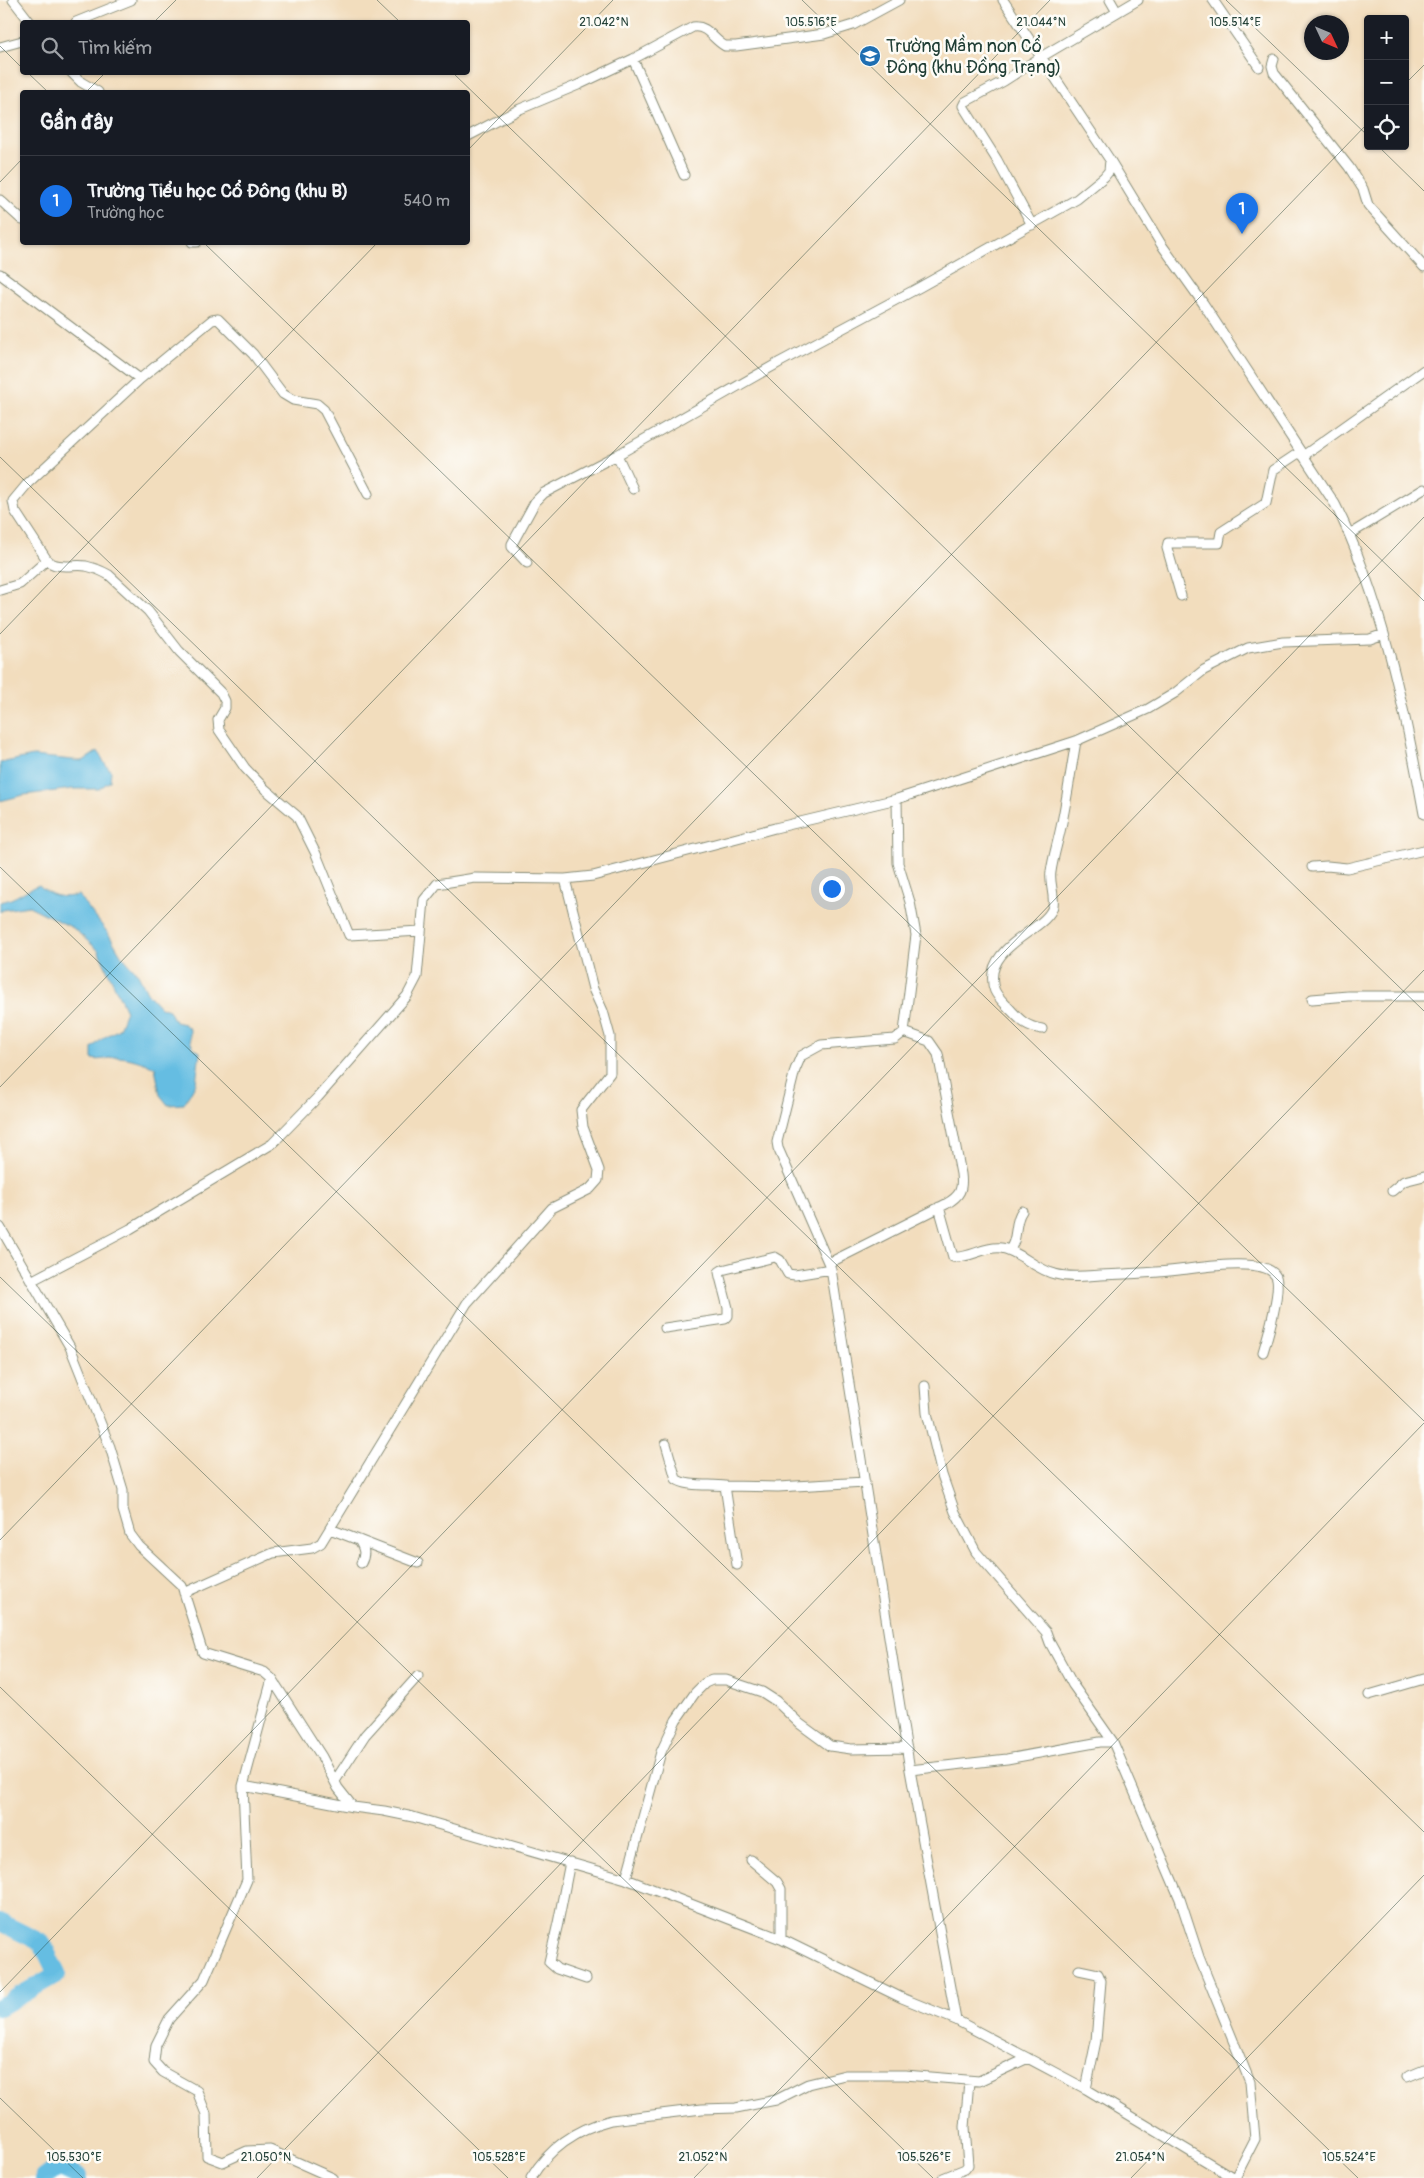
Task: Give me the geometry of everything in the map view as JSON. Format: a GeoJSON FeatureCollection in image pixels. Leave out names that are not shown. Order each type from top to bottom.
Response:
{"type":"FeatureCollection","features":[{"type":"Feature","properties":{"kind":"street"},"geometry":{"type":"LineString","coordinates":[[13,0],[28,20]]}},
{"type":"Feature","properties":{"kind":"street"},"geometry":{"type":"LineString","coordinates":[[81,20],[131,0]]}},
{"type":"Feature","properties":{"kind":"street"},"geometry":{"type":"LineString","coordinates":[[470,135],[520,109],[578,85],[633,59],[693,27],[699,26],[706,29],[725,46],[746,45],[824,34],[853,26],[900,0]]}},
{"type":"Feature","properties":{"kind":"street"},"geometry":{"type":"LineString","coordinates":[[1003,0],[1110,160],[1161,244],[1203,303],[1330,496],[1350,534],[1384,634],[1420,771],[1424,814]]}},
{"type":"Feature","properties":{"kind":"street"},"geometry":{"type":"LineString","coordinates":[[1110,0],[1117,12]]}},
{"type":"Feature","properties":{"kind":"street"},"geometry":{"type":"LineString","coordinates":[[1032,225],[998,160],[963,106],[965,102],[1004,81],[1138,0]]}},
{"type":"Feature","properties":{"kind":"street"},"geometry":{"type":"LineString","coordinates":[[1213,0],[1259,67]]}},
{"type":"Feature","properties":{"kind":"street"},"geometry":{"type":"LineString","coordinates":[[0,47],[20,42]]}},
{"type":"Feature","properties":{"kind":"street"},"geometry":{"type":"LineString","coordinates":[[633,59],[684,175]]}},
{"type":"Feature","properties":{"kind":"street"},"geometry":{"type":"LineString","coordinates":[[1274,59],[1272,66],[1274,73],[1349,166],[1363,189],[1368,205],[1424,267]]}},
{"type":"Feature","properties":{"kind":"street"},"geometry":{"type":"LineString","coordinates":[[74,75],[81,82],[95,90]]}},
{"type":"Feature","properties":{"kind":"street"},"geometry":{"type":"LineString","coordinates":[[527,564],[512,547],[512,544],[536,502],[544,493],[617,455],[780,362],[1077,199],[1104,177],[1109,171],[1110,160]]}},
{"type":"Feature","properties":{"kind":"street"},"geometry":{"type":"LineString","coordinates":[[0,200],[20,218]]}},
{"type":"Feature","properties":{"kind":"street"},"geometry":{"type":"LineString","coordinates":[[0,274],[140,379]]}},
{"type":"Feature","properties":{"kind":"street"},"geometry":{"type":"LineString","coordinates":[[368,494],[324,410],[317,404],[293,400],[283,394],[253,354],[218,319],[212,320],[140,379],[28,483],[13,501],[15,511],[20,520],[51,564],[59,566],[86,566],[109,575],[148,611],[179,651],[217,688],[225,701],[225,708],[218,720],[219,730],[245,768],[264,789],[297,816],[316,854],[349,935],[421,931]]}},
{"type":"Feature","properties":{"kind":"street"},"geometry":{"type":"LineString","coordinates":[[1180,596],[1167,548],[1168,543],[1219,543],[1221,532],[1266,503],[1273,470],[1301,454],[1424,370]]}},
{"type":"Feature","properties":{"kind":"street"},"geometry":{"type":"LineString","coordinates":[[617,455],[633,489]]}},
{"type":"Feature","properties":{"kind":"street"},"geometry":{"type":"LineString","coordinates":[[1350,534],[1424,489]]}},
{"type":"Feature","properties":{"kind":"street"},"geometry":{"type":"LineString","coordinates":[[0,590],[20,584],[47,560]]}},
{"type":"Feature","properties":{"kind":"street"},"geometry":{"type":"LineString","coordinates":[[31,1280],[130,1229],[252,1158],[280,1138],[407,996],[417,977],[424,900],[437,884],[475,878],[565,879],[593,876],[775,828],[897,799],[1076,741],[1148,708],[1175,692],[1204,670],[1248,648],[1283,642],[1370,639],[1384,634]]}},
{"type":"Feature","properties":{"kind":"street"},"geometry":{"type":"LineString","coordinates":[[1042,1029],[1024,1024],[994,992],[992,982],[996,962],[1006,949],[1044,918],[1052,908],[1051,869],[1061,826],[1076,741]]}},
{"type":"Feature","properties":{"kind":"street"},"geometry":{"type":"LineString","coordinates":[[897,799],[898,863],[910,902],[916,935],[904,1032],[895,1039],[821,1045],[801,1056],[795,1070],[778,1136],[778,1148],[830,1266],[910,1770],[956,2020]]}},
{"type":"Feature","properties":{"kind":"street"},"geometry":{"type":"LineString","coordinates":[[1312,867],[1348,868],[1424,850]]}},
{"type":"Feature","properties":{"kind":"street"},"geometry":{"type":"LineString","coordinates":[[184,1593],[273,1553],[297,1551],[318,1546],[467,1303],[552,1208],[590,1189],[598,1180],[599,1170],[583,1127],[581,1110],[610,1073],[610,1036],[603,1011],[593,989],[565,879]]}},
{"type":"Feature","properties":{"kind":"street"},"geometry":{"type":"LineString","coordinates":[[1312,998],[1424,996]]}},
{"type":"Feature","properties":{"kind":"street"},"geometry":{"type":"LineString","coordinates":[[664,1328],[725,1319],[728,1316],[728,1308],[719,1272],[722,1270],[775,1257],[780,1260],[788,1274],[795,1275],[830,1266],[959,1195],[962,1185],[940,1062],[935,1049],[929,1041],[904,1032]]}},
{"type":"Feature","properties":{"kind":"street"},"geometry":{"type":"LineString","coordinates":[[1392,1191],[1404,1181],[1424,1176]]}},
{"type":"Feature","properties":{"kind":"street"},"geometry":{"type":"LineString","coordinates":[[939,1207],[953,1257],[1001,1248],[1009,1250],[1044,1271],[1066,1276],[1150,1273],[1215,1266],[1248,1265],[1265,1268],[1274,1273],[1277,1282],[1273,1314],[1263,1352]]}},
{"type":"Feature","properties":{"kind":"street"},"geometry":{"type":"LineString","coordinates":[[1009,1250],[1013,1245],[1016,1222],[1022,1211]]}},
{"type":"Feature","properties":{"kind":"street"},"geometry":{"type":"LineString","coordinates":[[0,1227],[70,1347],[110,1447],[123,1490],[123,1510],[130,1534],[139,1546],[182,1586],[203,1653],[264,1672],[272,1679],[353,1807]]}},
{"type":"Feature","properties":{"kind":"street"},"geometry":{"type":"LineString","coordinates":[[243,1786],[413,1817],[626,1879],[781,1939],[902,1998],[956,2020],[1086,2089],[1235,2178],[1255,2138],[1250,2082],[1199,1957],[1180,1898],[1113,1742],[1073,1686],[1046,1632],[976,1552],[955,1512],[942,1475],[927,1414],[925,1386]]}},
{"type":"Feature","properties":{"kind":"street"},"geometry":{"type":"LineString","coordinates":[[666,1444],[676,1479],[679,1482],[691,1485],[706,1483],[725,1486],[778,1487],[865,1482]]}},
{"type":"Feature","properties":{"kind":"street"},"geometry":{"type":"LineString","coordinates":[[725,1486],[737,1565]]}},
{"type":"Feature","properties":{"kind":"street"},"geometry":{"type":"LineString","coordinates":[[330,1529],[418,1563]]}},
{"type":"Feature","properties":{"kind":"street"},"geometry":{"type":"LineString","coordinates":[[358,1540],[364,1548],[364,1558],[361,1563]]}},
{"type":"Feature","properties":{"kind":"street"},"geometry":{"type":"LineString","coordinates":[[335,1781],[365,1735],[418,1676]]}},
{"type":"Feature","properties":{"kind":"street"},"geometry":{"type":"LineString","coordinates":[[272,1679],[243,1786],[247,1880],[204,1980],[169,2020],[156,2045],[154,2062],[163,2072],[197,2091],[206,2114],[207,2156],[223,2162],[247,2151],[270,2150],[333,2178]]}},
{"type":"Feature","properties":{"kind":"street"},"geometry":{"type":"LineString","coordinates":[[1369,1696],[1424,1679]]}},
{"type":"Feature","properties":{"kind":"street"},"geometry":{"type":"LineString","coordinates":[[626,1879],[661,1752],[676,1720],[695,1693],[705,1683],[712,1680],[726,1680],[769,1696],[800,1724],[830,1746],[851,1749],[907,1748]]}},
{"type":"Feature","properties":{"kind":"street"},"geometry":{"type":"LineString","coordinates":[[910,1770],[1007,1759],[1100,1742],[1113,1742]]}},
{"type":"Feature","properties":{"kind":"street"},"geometry":{"type":"LineString","coordinates":[[751,1860],[777,1882],[781,1888],[781,1939]]}},
{"type":"Feature","properties":{"kind":"street"},"geometry":{"type":"LineString","coordinates":[[570,1862],[548,1962],[557,1969],[586,1979]]}},
{"type":"Feature","properties":{"kind":"street"},"geometry":{"type":"LineString","coordinates":[[1079,1970],[1098,1974],[1101,1981],[1096,2041],[1086,2089]]}},
{"type":"Feature","properties":{"kind":"street"},"geometry":{"type":"LineString","coordinates":[[531,2178],[538,2166],[562,2141],[598,2123],[684,2111],[736,2108],[776,2100],[808,2084],[845,2075],[905,2076],[979,2081],[1028,2058]]}},
{"type":"Feature","properties":{"kind":"street"},"geometry":{"type":"LineString","coordinates":[[1407,2077],[1424,2070]]}},
{"type":"Feature","properties":{"kind":"street"},"geometry":{"type":"LineString","coordinates":[[943,2178],[965,2169],[968,2165],[965,2127],[969,2081]]}},
{"type":"Feature","properties":{"kind":"water"},"geometry":{"type":"Polygon","coordinates":[[[98,751],[111,771],[110,781],[99,789],[72,789],[24,795],[0,801],[0,763],[33,756],[83,761],[98,751]]]}},
{"type":"Feature","properties":{"kind":"water"},"geometry":{"type":"Polygon","coordinates":[[[39,885],[47,892],[57,896],[78,895],[108,933],[121,955],[138,974],[148,994],[160,1007],[169,1010],[175,1022],[184,1024],[190,1029],[191,1042],[194,1048],[200,1052],[196,1083],[184,1104],[168,1105],[160,1095],[155,1067],[121,1057],[101,1060],[92,1059],[92,1048],[103,1038],[119,1029],[126,1011],[98,950],[73,928],[29,906],[0,912],[0,902],[11,899],[39,885]]]}},
{"type":"Feature","properties":{"kind":"waterway"},"geometry":{"type":"LineString","coordinates":[[0,1922],[42,1943],[57,1974],[0,2007]]}},
{"type":"Feature","properties":{"kind":"waterway"},"geometry":{"type":"LineString","coordinates":[[44,2178],[59,2167],[78,2176],[77,2178]]}},
{"type":"Feature","properties":{"kind":"place","name":"Trường Mầm non Cổ Đông (khu Đồng Trạng)"},"geometry":{"type":"Point","coordinates":[870,56]}},
{"type":"Feature","properties":{"kind":"place","name":"Trường Tiểu học Cổ Đông (khu B)"},"geometry":{"type":"Point","coordinates":[1242,234]}}]}
